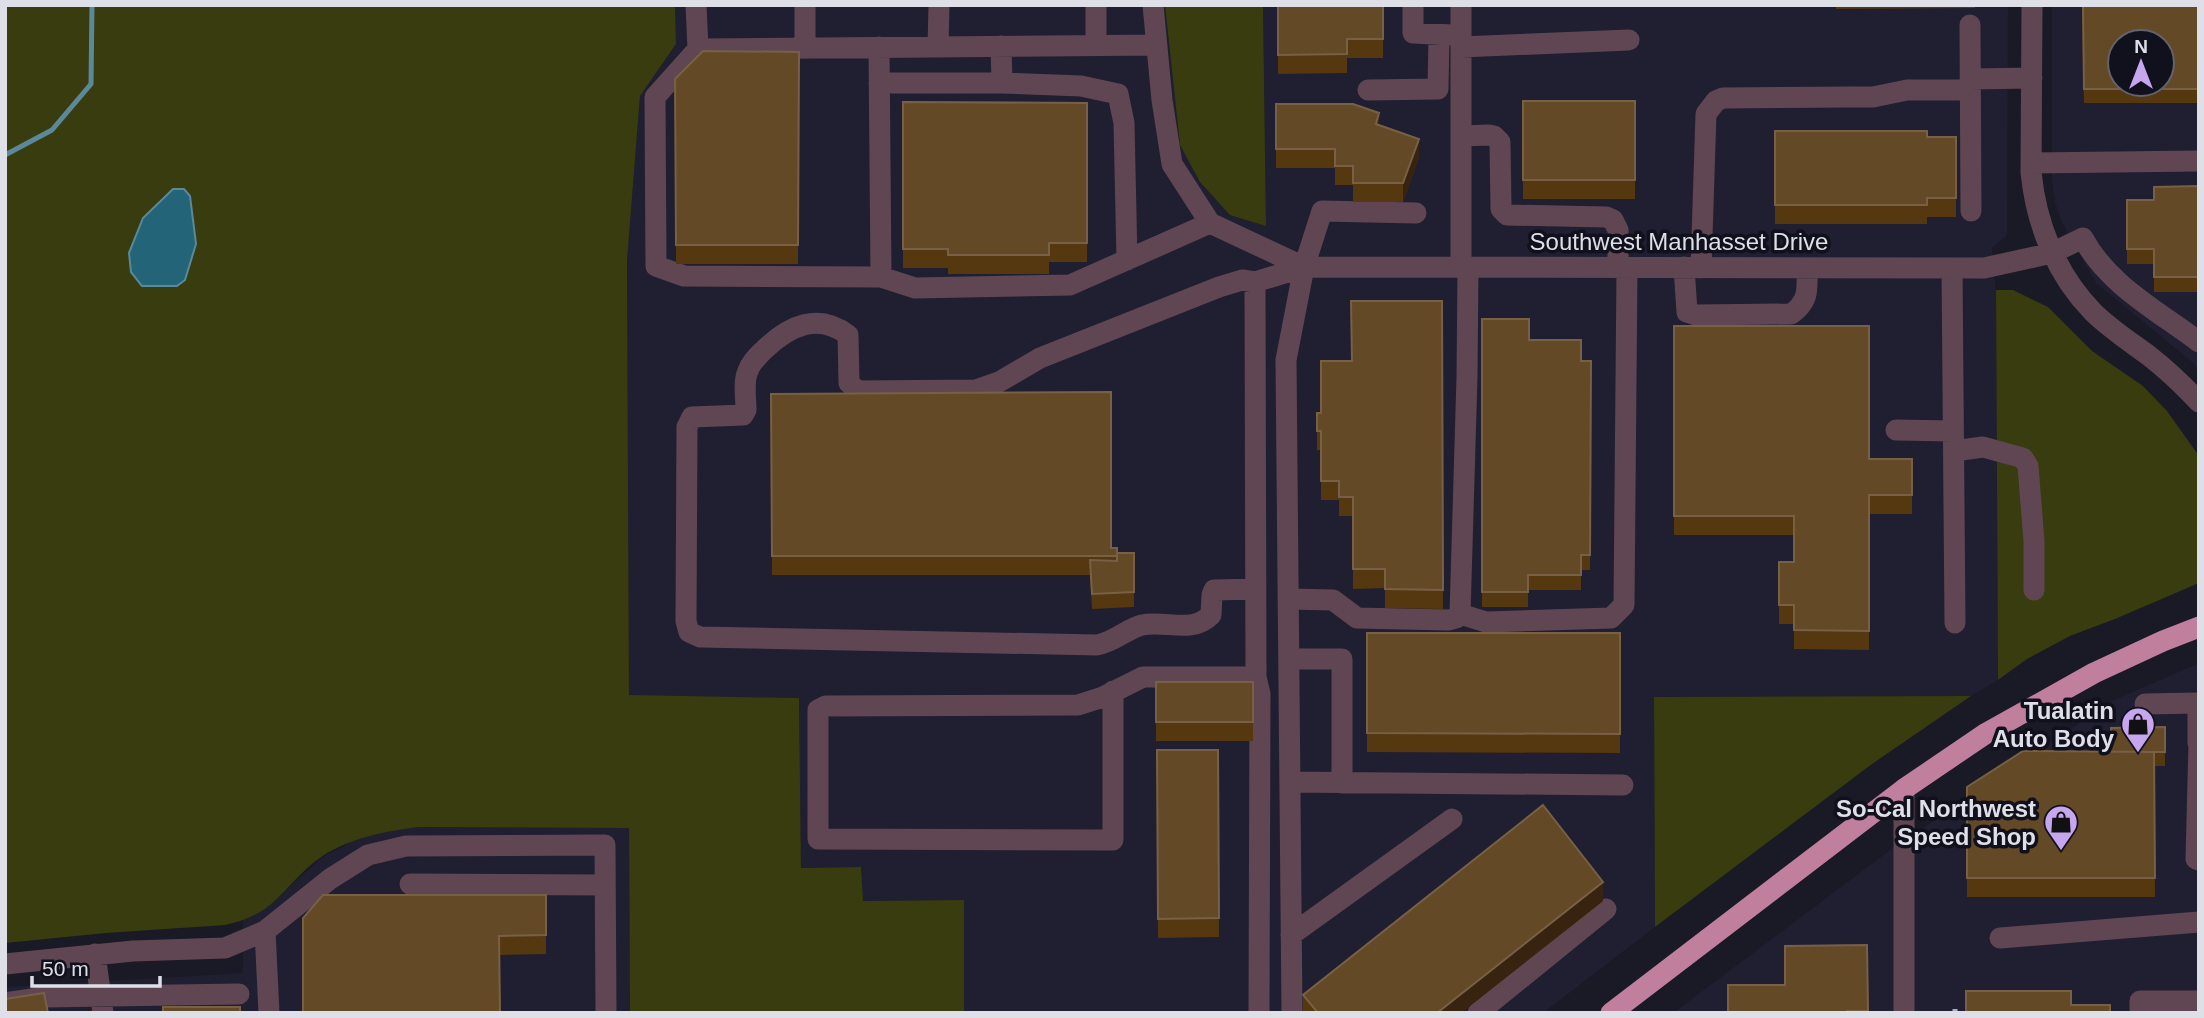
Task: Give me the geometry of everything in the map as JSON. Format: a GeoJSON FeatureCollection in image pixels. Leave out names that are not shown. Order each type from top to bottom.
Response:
{"type":"FeatureCollection","features":[{"type":"Feature","properties":{"kind":"highway"},"geometry":{"type":"LineString","coordinates":[[1611,1013],[1903,789],[1985,734],[2043,700],[2129,656],[2199,627]]}},
{"type":"Feature","properties":{"kind":"street"},"geometry":{"type":"LineString","coordinates":[[696,5],[698,49],[655,97],[656,266],[684,276],[881,278],[915,288],[1070,285],[1210,223]]}},
{"type":"Feature","properties":{"kind":"street"},"geometry":{"type":"LineString","coordinates":[[805,5],[805,48]]}},
{"type":"Feature","properties":{"kind":"street"},"geometry":{"type":"LineString","coordinates":[[938,47],[939,5]]}},
{"type":"Feature","properties":{"kind":"street"},"geometry":{"type":"LineString","coordinates":[[1096,5],[1096,45]]}},
{"type":"Feature","properties":{"kind":"street"},"geometry":{"type":"LineString","coordinates":[[1153,5],[1162,100],[1172,164],[1210,223],[1304,267]]}},
{"type":"Feature","properties":{"kind":"street"},"geometry":{"type":"LineString","coordinates":[[1413,5],[1413,33],[1439,35],[1461,41],[1629,40]]}},
{"type":"Feature","properties":{"kind":"street"},"geometry":{"type":"LineString","coordinates":[[1288,599],[1333,600],[1357,618],[1449,620],[1460,614],[1467,377],[1461,5]]}},
{"type":"Feature","properties":{"kind":"street"},"geometry":{"type":"LineString","coordinates":[[2032,5],[2031,163],[2034,197],[2052,253],[2062,272],[2094,313],[2169,372],[2199,402]]}},
{"type":"Feature","properties":{"kind":"street"},"geometry":{"type":"LineString","coordinates":[[1970,25],[1971,211]]}},
{"type":"Feature","properties":{"kind":"street"},"geometry":{"type":"LineString","coordinates":[[1368,90],[1438,89],[1439,35]]}},
{"type":"Feature","properties":{"kind":"street"},"geometry":{"type":"LineString","coordinates":[[698,49],[1157,45]]}},
{"type":"Feature","properties":{"kind":"street"},"geometry":{"type":"LineString","coordinates":[[1001,46],[1002,83]]}},
{"type":"Feature","properties":{"kind":"street"},"geometry":{"type":"LineString","coordinates":[[879,47],[881,278]]}},
{"type":"Feature","properties":{"kind":"street"},"geometry":{"type":"LineString","coordinates":[[1807,268],[1807,296],[1802,305],[1791,314],[1696,315],[1687,312],[1685,305],[1702,231],[1706,114],[1716,101],[1723,98],[1873,97],[1896,90],[2032,78]]}},
{"type":"Feature","properties":{"kind":"street"},"geometry":{"type":"LineString","coordinates":[[879,83],[1082,86],[1118,94],[1124,123],[1127,260]]}},
{"type":"Feature","properties":{"kind":"street"},"geometry":{"type":"LineString","coordinates":[[1460,614],[1486,622],[1611,618],[1624,605],[1623,268],[1619,230],[1613,220],[1606,216],[1503,214],[1500,142],[1489,135],[1462,135]]}},
{"type":"Feature","properties":{"kind":"street"},"geometry":{"type":"LineString","coordinates":[[2031,163],[2199,161]]}},
{"type":"Feature","properties":{"kind":"street"},"geometry":{"type":"LineString","coordinates":[[1292,1013],[1286,360],[1304,267],[1322,211],[1416,213]]}},
{"type":"Feature","properties":{"kind":"street","name":"Southwest Manhasset Drive"},"geometry":{"type":"LineString","coordinates":[[1304,267],[1984,268],[2052,253],[2083,238],[2091,253],[2125,289],[2199,342]]}},
{"type":"Feature","properties":{"kind":"street"},"geometry":{"type":"LineString","coordinates":[[1255,589],[1214,590],[1211,615],[1198,625],[1142,625],[1116,639],[1097,645],[700,637],[689,632],[686,621],[687,427],[692,417],[743,415],[746,410],[746,373],[755,359],[785,331],[804,325],[832,325],[848,335],[849,383],[858,391],[976,390],[999,382],[1041,358],[1219,286],[1242,280],[1255,282],[1304,267]]}},
{"type":"Feature","properties":{"kind":"street"},"geometry":{"type":"LineString","coordinates":[[1952,268],[1955,623]]}},
{"type":"Feature","properties":{"kind":"street"},"geometry":{"type":"LineString","coordinates":[[1255,282],[1255,677],[1260,694],[1259,1013]]}},
{"type":"Feature","properties":{"kind":"street"},"geometry":{"type":"LineString","coordinates":[[1896,430],[2024,458],[2028,466],[2034,541],[2034,590]]}},
{"type":"Feature","properties":{"kind":"street"},"geometry":{"type":"LineString","coordinates":[[1289,659],[1342,659],[1342,783]]}},
{"type":"Feature","properties":{"kind":"street"},"geometry":{"type":"LineString","coordinates":[[1114,691],[1113,840],[818,839],[818,710],[827,706],[1079,705],[1143,677],[1255,677]]}},
{"type":"Feature","properties":{"kind":"street"},"geometry":{"type":"LineString","coordinates":[[2145,704],[2198,703],[2196,859],[2199,860]]}},
{"type":"Feature","properties":{"kind":"street"},"geometry":{"type":"LineString","coordinates":[[1290,782],[1623,785]]}},
{"type":"Feature","properties":{"kind":"street"},"geometry":{"type":"LineString","coordinates":[[1903,789],[1904,1013]]}},
{"type":"Feature","properties":{"kind":"street"},"geometry":{"type":"LineString","coordinates":[[1291,935],[1452,819]]}},
{"type":"Feature","properties":{"kind":"street"},"geometry":{"type":"LineString","coordinates":[[5,964],[94,954],[225,948],[265,931],[330,880],[368,855],[406,846],[605,845],[606,1013]]}},
{"type":"Feature","properties":{"kind":"street"},"geometry":{"type":"LineString","coordinates":[[410,884],[605,885]]}},
{"type":"Feature","properties":{"kind":"street"},"geometry":{"type":"LineString","coordinates":[[1478,1013],[1606,909]]}},
{"type":"Feature","properties":{"kind":"street"},"geometry":{"type":"LineString","coordinates":[[2000,938],[2199,922]]}},
{"type":"Feature","properties":{"kind":"street"},"geometry":{"type":"LineString","coordinates":[[265,931],[269,1013]]}},
{"type":"Feature","properties":{"kind":"street"},"geometry":{"type":"LineString","coordinates":[[94,954],[102,1004]]}},
{"type":"Feature","properties":{"kind":"street"},"geometry":{"type":"LineString","coordinates":[[5,1003],[45,997],[102,1004],[239,994]]}},
{"type":"Feature","properties":{"kind":"street"},"geometry":{"type":"LineString","coordinates":[[2140,1013],[2140,1001],[2194,1005]]}},
{"type":"Feature","properties":{"kind":"shaded area"},"geometry":{"type":"Polygon","coordinates":[[[675,5],[1165,5],[1180,145],[1266,225],[1263,5],[2008,5],[2007,235],[1992,248],[1996,290],[1998,680],[1971,696],[1654,697],[1655,927],[1543,1013],[964,1013],[963,900],[862,901],[861,867],[801,868],[799,698],[629,696],[627,261],[640,96],[676,44],[675,5]]]}},
{"type":"Feature","properties":{"kind":"shaded area"},"geometry":{"type":"Polygon","coordinates":[[[2052,5],[2199,5],[2199,370],[2096,283],[2061,221],[2052,182],[2052,5]]]}},
{"type":"Feature","properties":{"kind":"shaded area"},"geometry":{"type":"Polygon","coordinates":[[[2199,663],[2199,1013],[1673,1013],[1890,850],[2112,701],[2199,663]]]}},
{"type":"Feature","properties":{"kind":"shaded area"},"geometry":{"type":"Polygon","coordinates":[[[419,827],[629,828],[630,1013],[5,1013],[5,987],[243,973],[243,920],[264,910],[321,858],[353,841],[389,830],[419,827]]]}},
{"type":"Feature","properties":{"kind":"green space"},"geometry":{"type":"Polygon","coordinates":[[[5,5],[675,5],[676,44],[640,96],[627,261],[629,695],[799,698],[801,868],[861,867],[863,901],[964,900],[964,1013],[630,1013],[629,828],[419,827],[393,831],[368,836],[332,850],[313,863],[265,909],[251,917],[225,925],[5,943],[5,5]]]}},
{"type":"Feature","properties":{"kind":"green space"},"geometry":{"type":"Polygon","coordinates":[[[1165,5],[1263,5],[1266,226],[1230,215],[1200,182],[1180,145],[1165,5]]]}},
{"type":"Feature","properties":{"kind":"green space"},"geometry":{"type":"Polygon","coordinates":[[[1996,290],[2013,290],[2048,307],[2092,351],[2143,386],[2167,411],[2199,456],[2199,583],[2070,636],[2027,659],[1998,680],[1996,290]]]}},
{"type":"Feature","properties":{"kind":"green space"},"geometry":{"type":"Polygon","coordinates":[[[1971,696],[1872,764],[1655,927],[1654,697],[1971,696]]]}},
{"type":"Feature","properties":{"kind":"water"},"geometry":{"type":"Polygon","coordinates":[[[173,189],[184,189],[190,196],[196,244],[185,280],[177,286],[142,286],[131,272],[129,253],[143,218],[173,189]]]}},
{"type":"Feature","properties":{"kind":"building"},"geometry":{"type":"Polygon","coordinates":[[[1278,5],[1383,5],[1383,39],[1347,39],[1347,54],[1278,55],[1278,5]]]}},
{"type":"Feature","properties":{"kind":"building"},"geometry":{"type":"Polygon","coordinates":[[[2083,5],[2199,5],[2199,89],[2176,89],[2176,28],[2106,28],[2106,89],[2084,89],[2083,5]]]}},
{"type":"Feature","properties":{"kind":"building"},"geometry":{"type":"Polygon","coordinates":[[[703,51],[799,52],[798,245],[676,245],[675,79],[703,51]]]}},
{"type":"Feature","properties":{"kind":"building"},"geometry":{"type":"Polygon","coordinates":[[[1523,101],[1635,101],[1635,180],[1523,180],[1523,101]]]}},
{"type":"Feature","properties":{"kind":"building"},"geometry":{"type":"Polygon","coordinates":[[[903,102],[1087,103],[1087,243],[1049,243],[1049,255],[948,255],[948,249],[903,249],[903,102]]]}},
{"type":"Feature","properties":{"kind":"building"},"geometry":{"type":"Polygon","coordinates":[[[1276,104],[1353,104],[1379,113],[1376,124],[1419,139],[1403,183],[1353,183],[1353,166],[1335,166],[1335,149],[1276,149],[1276,104]]]}},
{"type":"Feature","properties":{"kind":"building"},"geometry":{"type":"Polygon","coordinates":[[[1775,131],[1927,131],[1927,137],[1956,137],[1956,198],[1927,198],[1927,205],[1775,205],[1775,131]]]}},
{"type":"Feature","properties":{"kind":"building"},"geometry":{"type":"Polygon","coordinates":[[[2199,186],[2199,277],[2154,277],[2154,249],[2127,249],[2127,200],[2154,200],[2154,187],[2199,186]]]}},
{"type":"Feature","properties":{"kind":"building"},"geometry":{"type":"Polygon","coordinates":[[[1351,301],[1442,301],[1443,590],[1385,589],[1385,569],[1353,569],[1353,497],[1339,497],[1339,481],[1321,481],[1321,431],[1317,431],[1317,413],[1321,413],[1321,361],[1352,361],[1351,301]]]}},
{"type":"Feature","properties":{"kind":"building"},"geometry":{"type":"Polygon","coordinates":[[[1482,319],[1529,319],[1529,340],[1581,340],[1581,361],[1591,361],[1590,555],[1581,555],[1581,575],[1528,575],[1528,592],[1482,592],[1482,319]]]}},
{"type":"Feature","properties":{"kind":"building"},"geometry":{"type":"Polygon","coordinates":[[[1674,326],[1869,326],[1869,459],[1912,459],[1912,495],[1869,495],[1869,631],[1794,630],[1794,605],[1779,605],[1779,562],[1794,562],[1794,516],[1674,516],[1674,326]]]}},
{"type":"Feature","properties":{"kind":"building"},"geometry":{"type":"Polygon","coordinates":[[[1111,392],[1111,548],[1117,548],[1117,556],[772,556],[771,394],[1111,392]]]}},
{"type":"Feature","properties":{"kind":"building"},"geometry":{"type":"Polygon","coordinates":[[[1117,553],[1134,553],[1134,592],[1092,594],[1090,560],[1117,561],[1117,553]]]}},
{"type":"Feature","properties":{"kind":"building"},"geometry":{"type":"Polygon","coordinates":[[[1367,633],[1620,633],[1620,734],[1367,733],[1367,633]]]}},
{"type":"Feature","properties":{"kind":"building"},"geometry":{"type":"Polygon","coordinates":[[[1156,682],[1253,682],[1253,722],[1156,722],[1156,682]]]}},
{"type":"Feature","properties":{"kind":"building"},"geometry":{"type":"Polygon","coordinates":[[[2165,727],[2165,752],[2111,752],[2111,728],[2165,727]]]}},
{"type":"Feature","properties":{"kind":"building"},"geometry":{"type":"Polygon","coordinates":[[[1157,750],[1218,750],[1219,918],[1158,919],[1157,750]]]}},
{"type":"Feature","properties":{"kind":"building","name":"So-Cal Northwest Speed Shop"},"geometry":{"type":"Polygon","coordinates":[[[2023,751],[2154,752],[2155,878],[1967,878],[1967,787],[2023,751]]]}},
{"type":"Feature","properties":{"kind":"building"},"geometry":{"type":"Polygon","coordinates":[[[1543,805],[1603,882],[1437,1013],[1318,1013],[1303,995],[1543,805]]]}},
{"type":"Feature","properties":{"kind":"building"},"geometry":{"type":"Polygon","coordinates":[[[323,895],[546,895],[546,935],[499,936],[500,1013],[303,1013],[303,918],[323,895]]]}},
{"type":"Feature","properties":{"kind":"building"},"geometry":{"type":"Polygon","coordinates":[[[1867,945],[1868,1011],[1728,1013],[1728,985],[1785,985],[1785,946],[1867,945]]]}},
{"type":"Feature","properties":{"kind":"building"},"geometry":{"type":"Polygon","coordinates":[[[1966,991],[2071,991],[2071,1005],[2110,1005],[2110,1013],[1966,1013],[1966,991]]]}},
{"type":"Feature","properties":{"kind":"building"},"geometry":{"type":"Polygon","coordinates":[[[44,993],[48,1013],[5,1013],[5,999],[44,993]]]}},
{"type":"Feature","properties":{"kind":"building"},"geometry":{"type":"Polygon","coordinates":[[[163,1007],[240,1007],[240,1013],[163,1013],[163,1007]]]}},
{"type":"Feature","properties":{"kind":"waterway"},"geometry":{"type":"LineString","coordinates":[[5,155],[52,130],[91,84],[92,5]]}},
{"type":"Feature","properties":{"kind":"place","name":"Tualatin Auto Body"},"geometry":{"type":"Point","coordinates":[2138,754]}},
{"type":"Feature","properties":{"kind":"place","name":"So-Cal Northwest Speed Shop"},"geometry":{"type":"Point","coordinates":[2061,852]}}]}
